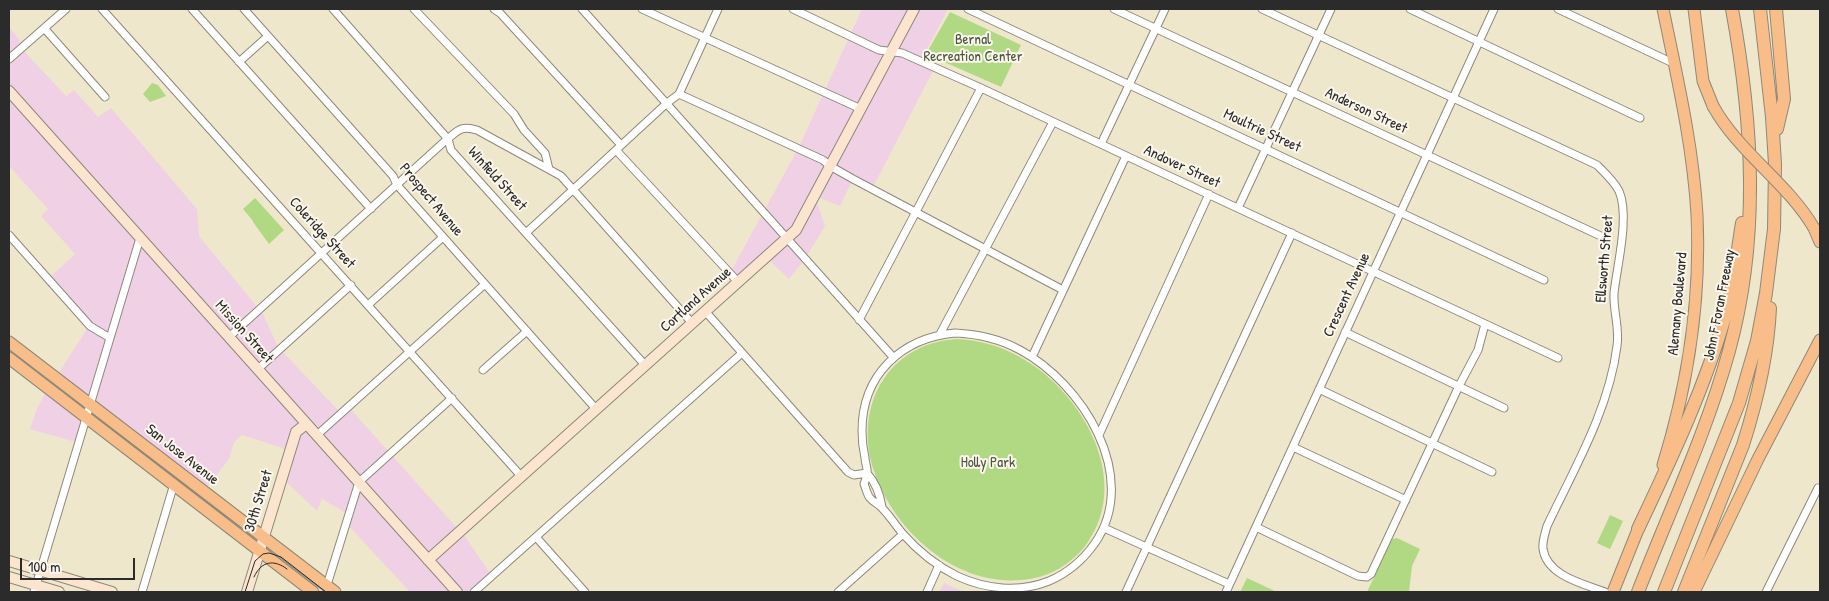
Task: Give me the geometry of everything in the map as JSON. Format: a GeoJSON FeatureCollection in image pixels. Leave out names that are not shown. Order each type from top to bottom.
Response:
{"type":"FeatureCollection","features":[{"type":"Feature","properties":{"kind":"highway"},"geometry":{"type":"LineString","coordinates":[[1684,592],[1743,446],[1755,404],[1769,340],[1776,182],[1774,141],[1759,9]]}},
{"type":"Feature","properties":{"kind":"highway"},"geometry":{"type":"LineString","coordinates":[[1774,141],[1784,99],[1776,9]]}},
{"type":"Feature","properties":{"kind":"highway","name":"John F Foran Freeway"},"geometry":{"type":"LineString","coordinates":[[1638,592],[1709,414],[1729,350],[1740,300],[1747,251],[1751,166],[1746,99],[1732,11]]}},
{"type":"Feature","properties":{"kind":"highway"},"geometry":{"type":"LineString","coordinates":[[1638,529],[1680,437],[1718,339],[1732,285],[1751,166]]}},
{"type":"Feature","properties":{"kind":"highway"},"geometry":{"type":"LineString","coordinates":[[1664,592],[1728,433],[1744,388],[1760,324],[1772,246]]}},
{"type":"Feature","properties":{"kind":"main road","name":"Alemany Boulevard"},"geometry":{"type":"LineString","coordinates":[[1613,592],[1660,473],[1680,407],[1692,343],[1695,311],[1698,247],[1696,198],[1690,151],[1663,9]]}},
{"type":"Feature","properties":{"kind":"main road"},"geometry":{"type":"LineString","coordinates":[[1694,9],[1703,81],[1713,106],[1733,136],[1798,204],[1814,228],[1820,242]]}},
{"type":"Feature","properties":{"kind":"main road"},"geometry":{"type":"LineString","coordinates":[[1694,592],[1758,459],[1820,340]]}},
{"type":"Feature","properties":{"kind":"main road","name":"San Jose Avenue"},"geometry":{"type":"LineString","coordinates":[[9,342],[331,589]]}},
{"type":"Feature","properties":{"kind":"main road","name":"San Jose Avenue"},"geometry":{"type":"LineString","coordinates":[[9,358],[312,592]]}},
{"type":"Feature","properties":{"kind":"street"},"geometry":{"type":"LineString","coordinates":[[9,59],[66,9]]}},
{"type":"Feature","properties":{"kind":"street","name":"Coleridge Street"},"geometry":{"type":"LineString","coordinates":[[102,9],[522,476]]}},
{"type":"Feature","properties":{"kind":"street"},"geometry":{"type":"LineString","coordinates":[[192,9],[371,209]]}},
{"type":"Feature","properties":{"kind":"street","name":"Prospect Avenue"},"geometry":{"type":"LineString","coordinates":[[244,9],[393,176],[397,185],[596,409]]}},
{"type":"Feature","properties":{"kind":"street","name":"Winfield Street"},"geometry":{"type":"LineString","coordinates":[[333,9],[448,139],[451,150],[645,365]]}},
{"type":"Feature","properties":{"kind":"street"},"geometry":{"type":"LineString","coordinates":[[414,9],[514,114],[524,130],[545,153],[550,169]]}},
{"type":"Feature","properties":{"kind":"street"},"geometry":{"type":"LineString","coordinates":[[494,9],[500,13],[738,282]]}},
{"type":"Feature","properties":{"kind":"street"},"geometry":{"type":"LineString","coordinates":[[582,9],[893,357]]}},
{"type":"Feature","properties":{"kind":"street"},"geometry":{"type":"LineString","coordinates":[[642,9],[861,109]]}},
{"type":"Feature","properties":{"kind":"street"},"geometry":{"type":"LineString","coordinates":[[526,232],[679,94],[718,9]]}},
{"type":"Feature","properties":{"kind":"street","name":"Andover Street"},"geometry":{"type":"LineString","coordinates":[[793,9],[879,50],[902,53],[981,88],[1558,358]]}},
{"type":"Feature","properties":{"kind":"street","name":"Cortland Avenue"},"geometry":{"type":"LineString","coordinates":[[428,560],[796,230],[914,9]]}},
{"type":"Feature","properties":{"kind":"street","name":"Moultrie Street"},"geometry":{"type":"LineString","coordinates":[[968,9],[1544,280]]}},
{"type":"Feature","properties":{"kind":"street"},"geometry":{"type":"LineString","coordinates":[[988,17],[992,9]]}},
{"type":"Feature","properties":{"kind":"street","name":"Anderson Street"},"geometry":{"type":"LineString","coordinates":[[1114,9],[1605,238]]}},
{"type":"Feature","properties":{"kind":"street"},"geometry":{"type":"LineString","coordinates":[[1101,144],[1165,9]]}},
{"type":"Feature","properties":{"kind":"street","name":"Ellsworth Street"},"geometry":{"type":"LineString","coordinates":[[1262,9],[1597,165],[1612,180],[1620,193],[1624,214],[1614,294],[1618,343],[1611,377],[1591,432],[1547,526],[1543,540],[1543,551],[1546,558],[1560,573],[1605,592]]}},
{"type":"Feature","properties":{"kind":"street"},"geometry":{"type":"LineString","coordinates":[[1238,208],[1332,9]]}},
{"type":"Feature","properties":{"kind":"street"},"geometry":{"type":"LineString","coordinates":[[1410,9],[1640,118]]}},
{"type":"Feature","properties":{"kind":"street","name":"Crescent Avenue"},"geometry":{"type":"LineString","coordinates":[[1226,592],[1494,9]]}},
{"type":"Feature","properties":{"kind":"street"},"geometry":{"type":"LineString","coordinates":[[1558,9],[1674,64]]}},
{"type":"Feature","properties":{"kind":"street"},"geometry":{"type":"LineString","coordinates":[[44,28],[105,97]]}},
{"type":"Feature","properties":{"kind":"street"},"geometry":{"type":"LineString","coordinates":[[239,62],[268,36]]}},
{"type":"Feature","properties":{"kind":"street"},"geometry":{"type":"LineString","coordinates":[[860,320],[981,88]]}},
{"type":"Feature","properties":{"kind":"street","name":"Mission Street"},"geometry":{"type":"LineString","coordinates":[[9,91],[457,592]]}},
{"type":"Feature","properties":{"kind":"street"},"geometry":{"type":"LineString","coordinates":[[679,94],[823,160],[830,166],[1063,290]]}},
{"type":"Feature","properties":{"kind":"street"},"geometry":{"type":"LineString","coordinates":[[940,334],[1053,122]]}},
{"type":"Feature","properties":{"kind":"street"},"geometry":{"type":"LineString","coordinates":[[229,337],[448,139],[461,128],[468,127],[477,130],[561,176],[692,323]]}},
{"type":"Feature","properties":{"kind":"street"},"geometry":{"type":"LineString","coordinates":[[1032,357],[1126,156]]}},
{"type":"Feature","properties":{"kind":"street"},"geometry":{"type":"LineString","coordinates":[[1099,435],[1209,194]]}},
{"type":"Feature","properties":{"kind":"street"},"geometry":{"type":"LineString","coordinates":[[1126,592],[1292,233]]}},
{"type":"Feature","properties":{"kind":"street"},"geometry":{"type":"LineString","coordinates":[[9,235],[90,326],[110,338]]}},
{"type":"Feature","properties":{"kind":"street"},"geometry":{"type":"LineString","coordinates":[[368,305],[443,237]]}},
{"type":"Feature","properties":{"kind":"street"},"geometry":{"type":"LineString","coordinates":[[35,589],[140,238]]}},
{"type":"Feature","properties":{"kind":"street"},"geometry":{"type":"LineString","coordinates":[[317,435],[485,284]]}},
{"type":"Feature","properties":{"kind":"street"},"geometry":{"type":"LineString","coordinates":[[258,369],[351,285]]}},
{"type":"Feature","properties":{"kind":"street"},"geometry":{"type":"LineString","coordinates":[[705,311],[848,472],[854,475],[868,473]]}},
{"type":"Feature","properties":{"kind":"street"},"geometry":{"type":"LineString","coordinates":[[1256,527],[1358,576],[1367,577],[1373,569],[1459,386],[1478,350],[1486,324]]}},
{"type":"Feature","properties":{"kind":"street"},"geometry":{"type":"LineString","coordinates":[[483,370],[527,331]]}},
{"type":"Feature","properties":{"kind":"street"},"geometry":{"type":"LineString","coordinates":[[1345,332],[1504,408]]}},
{"type":"Feature","properties":{"kind":"street"},"geometry":{"type":"LineString","coordinates":[[940,334],[970,334],[989,338],[1007,344],[1032,357],[1055,374],[1071,391],[1084,408],[1099,435],[1107,458],[1110,482],[1108,513],[1104,528],[1089,552],[1078,563],[1056,578],[1027,590],[984,585],[960,577],[939,566],[914,546],[882,507],[880,494],[874,480],[868,473],[862,443],[863,413],[867,398],[873,383],[882,370],[893,357],[915,342],[940,334]]}},
{"type":"Feature","properties":{"kind":"street"},"geometry":{"type":"LineString","coordinates":[[474,592],[742,353]]}},
{"type":"Feature","properties":{"kind":"street"},"geometry":{"type":"LineString","coordinates":[[1319,389],[1492,472]]}},
{"type":"Feature","properties":{"kind":"street"},"geometry":{"type":"LineString","coordinates":[[331,589],[359,482],[452,398]]}},
{"type":"Feature","properties":{"kind":"street","name":"30th Street"},"geometry":{"type":"LineString","coordinates":[[247,592],[296,432],[306,424]]}},
{"type":"Feature","properties":{"kind":"street"},"geometry":{"type":"LineString","coordinates":[[1293,447],[1406,500]]}},
{"type":"Feature","properties":{"kind":"street"},"geometry":{"type":"LineString","coordinates":[[142,592],[174,484]]}},
{"type":"Feature","properties":{"kind":"street"},"geometry":{"type":"LineString","coordinates":[[1766,592],[1818,488]]}},
{"type":"Feature","properties":{"kind":"street"},"geometry":{"type":"LineString","coordinates":[[1104,528],[1229,584]]}},
{"type":"Feature","properties":{"kind":"street"},"geometry":{"type":"LineString","coordinates":[[838,592],[903,534]]}},
{"type":"Feature","properties":{"kind":"street"},"geometry":{"type":"LineString","coordinates":[[536,537],[585,592]]}},
{"type":"Feature","properties":{"kind":"street"},"geometry":{"type":"LineString","coordinates":[[9,562],[112,592]]}},
{"type":"Feature","properties":{"kind":"street"},"geometry":{"type":"LineString","coordinates":[[927,592],[939,566]]}},
{"type":"Feature","properties":{"kind":"street"},"geometry":{"type":"LineString","coordinates":[[9,577],[35,589],[59,592]]}},
{"type":"Feature","properties":{"kind":"shaded area"},"geometry":{"type":"Polygon","coordinates":[[[862,9],[948,9],[921,61],[935,67],[872,189],[853,179],[840,206],[815,196],[825,226],[805,259],[789,279],[766,257],[738,282],[730,273],[798,149],[862,9]]]}},
{"type":"Feature","properties":{"kind":"shaded area"},"geometry":{"type":"Polygon","coordinates":[[[9,27],[19,39],[23,50],[66,96],[74,90],[98,117],[111,108],[197,209],[199,236],[263,314],[278,347],[338,410],[345,403],[466,538],[492,576],[474,592],[410,592],[346,523],[346,513],[322,499],[317,511],[282,478],[290,453],[280,447],[242,435],[234,442],[229,459],[204,491],[91,404],[79,443],[30,429],[42,399],[89,326],[48,279],[75,254],[41,216],[48,209],[9,166],[9,27]]]}},
{"type":"Feature","properties":{"kind":"shaded area"},"geometry":{"type":"Polygon","coordinates":[[[944,583],[964,592],[939,592],[944,583]]]}},
{"type":"Feature","properties":{"kind":"green space","name":"Bernal Recreation Center"},"geometry":{"type":"Polygon","coordinates":[[[950,12],[1021,45],[1001,87],[926,54],[950,12]]]}},
{"type":"Feature","properties":{"kind":"green space"},"geometry":{"type":"Polygon","coordinates":[[[152,83],[158,85],[166,96],[150,102],[143,94],[152,83]]]}},
{"type":"Feature","properties":{"kind":"green space"},"geometry":{"type":"Polygon","coordinates":[[[255,198],[284,230],[269,244],[243,209],[255,198]]]}},
{"type":"Feature","properties":{"kind":"green space","name":"Holly Park"},"geometry":{"type":"Polygon","coordinates":[[[956,339],[980,342],[1003,349],[1018,356],[1040,371],[1061,389],[1079,412],[1093,437],[1102,463],[1105,490],[1100,517],[1082,550],[1067,564],[1050,573],[1031,579],[997,580],[973,574],[951,564],[930,550],[896,514],[883,493],[874,471],[869,447],[868,424],[873,402],[881,383],[894,366],[911,353],[932,343],[956,339]]]}},
{"type":"Feature","properties":{"kind":"green space"},"geometry":{"type":"Polygon","coordinates":[[[1610,515],[1623,521],[1610,549],[1597,543],[1610,515]]]}},
{"type":"Feature","properties":{"kind":"green space"},"geometry":{"type":"Polygon","coordinates":[[[1397,538],[1420,549],[1412,566],[1409,592],[1367,592],[1392,539],[1397,538]]]}},
{"type":"Feature","properties":{"kind":"green space"},"geometry":{"type":"Polygon","coordinates":[[[1247,578],[1277,592],[1240,592],[1247,578]]]}},
{"type":"Feature","properties":{"kind":"tram line"},"geometry":{"type":"LineString","coordinates":[[245,592],[255,561],[263,554],[269,553],[281,557],[326,592]]}},
{"type":"Feature","properties":{"kind":"tram line"},"geometry":{"type":"LineString","coordinates":[[254,577],[260,568],[268,563],[277,564],[287,569]]}}]}
